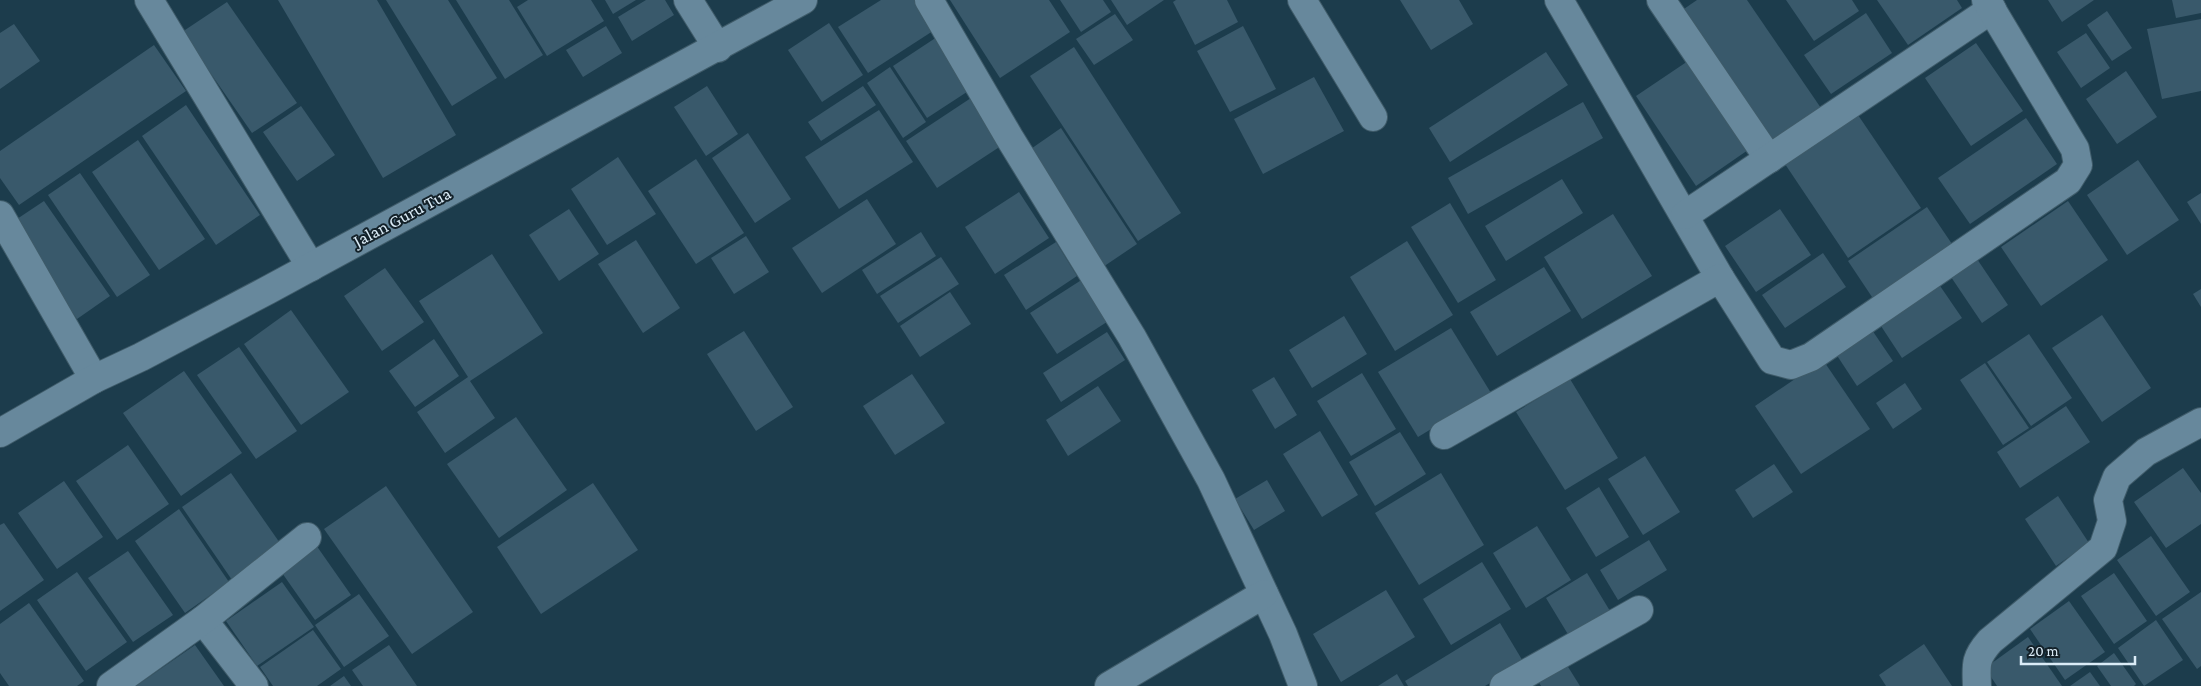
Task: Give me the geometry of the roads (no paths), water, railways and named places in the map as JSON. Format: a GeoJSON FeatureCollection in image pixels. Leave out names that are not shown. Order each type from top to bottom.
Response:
{"type":"FeatureCollection","features":[{"type":"Feature","properties":{"kind":"street"},"geometry":{"type":"LineString","coordinates":[[149,0],[311,267]]}},
{"type":"Feature","properties":{"kind":"street"},"geometry":{"type":"LineString","coordinates":[[688,0],[718,48]]}},
{"type":"Feature","properties":{"kind":"street","name":"Jalan Guru Tua"},"geometry":{"type":"LineString","coordinates":[[0,433],[94,379],[141,357],[311,267],[718,48],[803,0]]}},
{"type":"Feature","properties":{"kind":"street"},"geometry":{"type":"LineString","coordinates":[[929,0],[1009,137],[1132,336],[1211,480],[1264,594],[1303,686]]}},
{"type":"Feature","properties":{"kind":"street"},"geometry":{"type":"LineString","coordinates":[[1302,0],[1373,117]]}},
{"type":"Feature","properties":{"kind":"street"},"geometry":{"type":"LineString","coordinates":[[1559,0],[1720,278],[1772,360],[1792,365],[1811,357],[2068,181],[2078,165],[2075,149],[1989,4],[1769,159],[1685,215]]}},
{"type":"Feature","properties":{"kind":"street"},"geometry":{"type":"LineString","coordinates":[[1661,0],[1769,159]]}},
{"type":"Feature","properties":{"kind":"street"},"geometry":{"type":"LineString","coordinates":[[0,216],[94,379]]}},
{"type":"Feature","properties":{"kind":"street"},"geometry":{"type":"LineString","coordinates":[[1444,435],[1720,278]]}},
{"type":"Feature","properties":{"kind":"street"},"geometry":{"type":"LineString","coordinates":[[1977,686],[1976,670],[1979,654],[1990,641],[2103,548],[2112,521],[2108,500],[2117,477],[2146,452],[2201,422]]}},
{"type":"Feature","properties":{"kind":"street"},"geometry":{"type":"LineString","coordinates":[[111,686],[203,620],[307,537]]}},
{"type":"Feature","properties":{"kind":"street"},"geometry":{"type":"LineString","coordinates":[[1109,686],[1264,594]]}},
{"type":"Feature","properties":{"kind":"street"},"geometry":{"type":"LineString","coordinates":[[1504,686],[1639,610]]}},
{"type":"Feature","properties":{"kind":"street"},"geometry":{"type":"LineString","coordinates":[[203,620],[254,686]]}}]}
